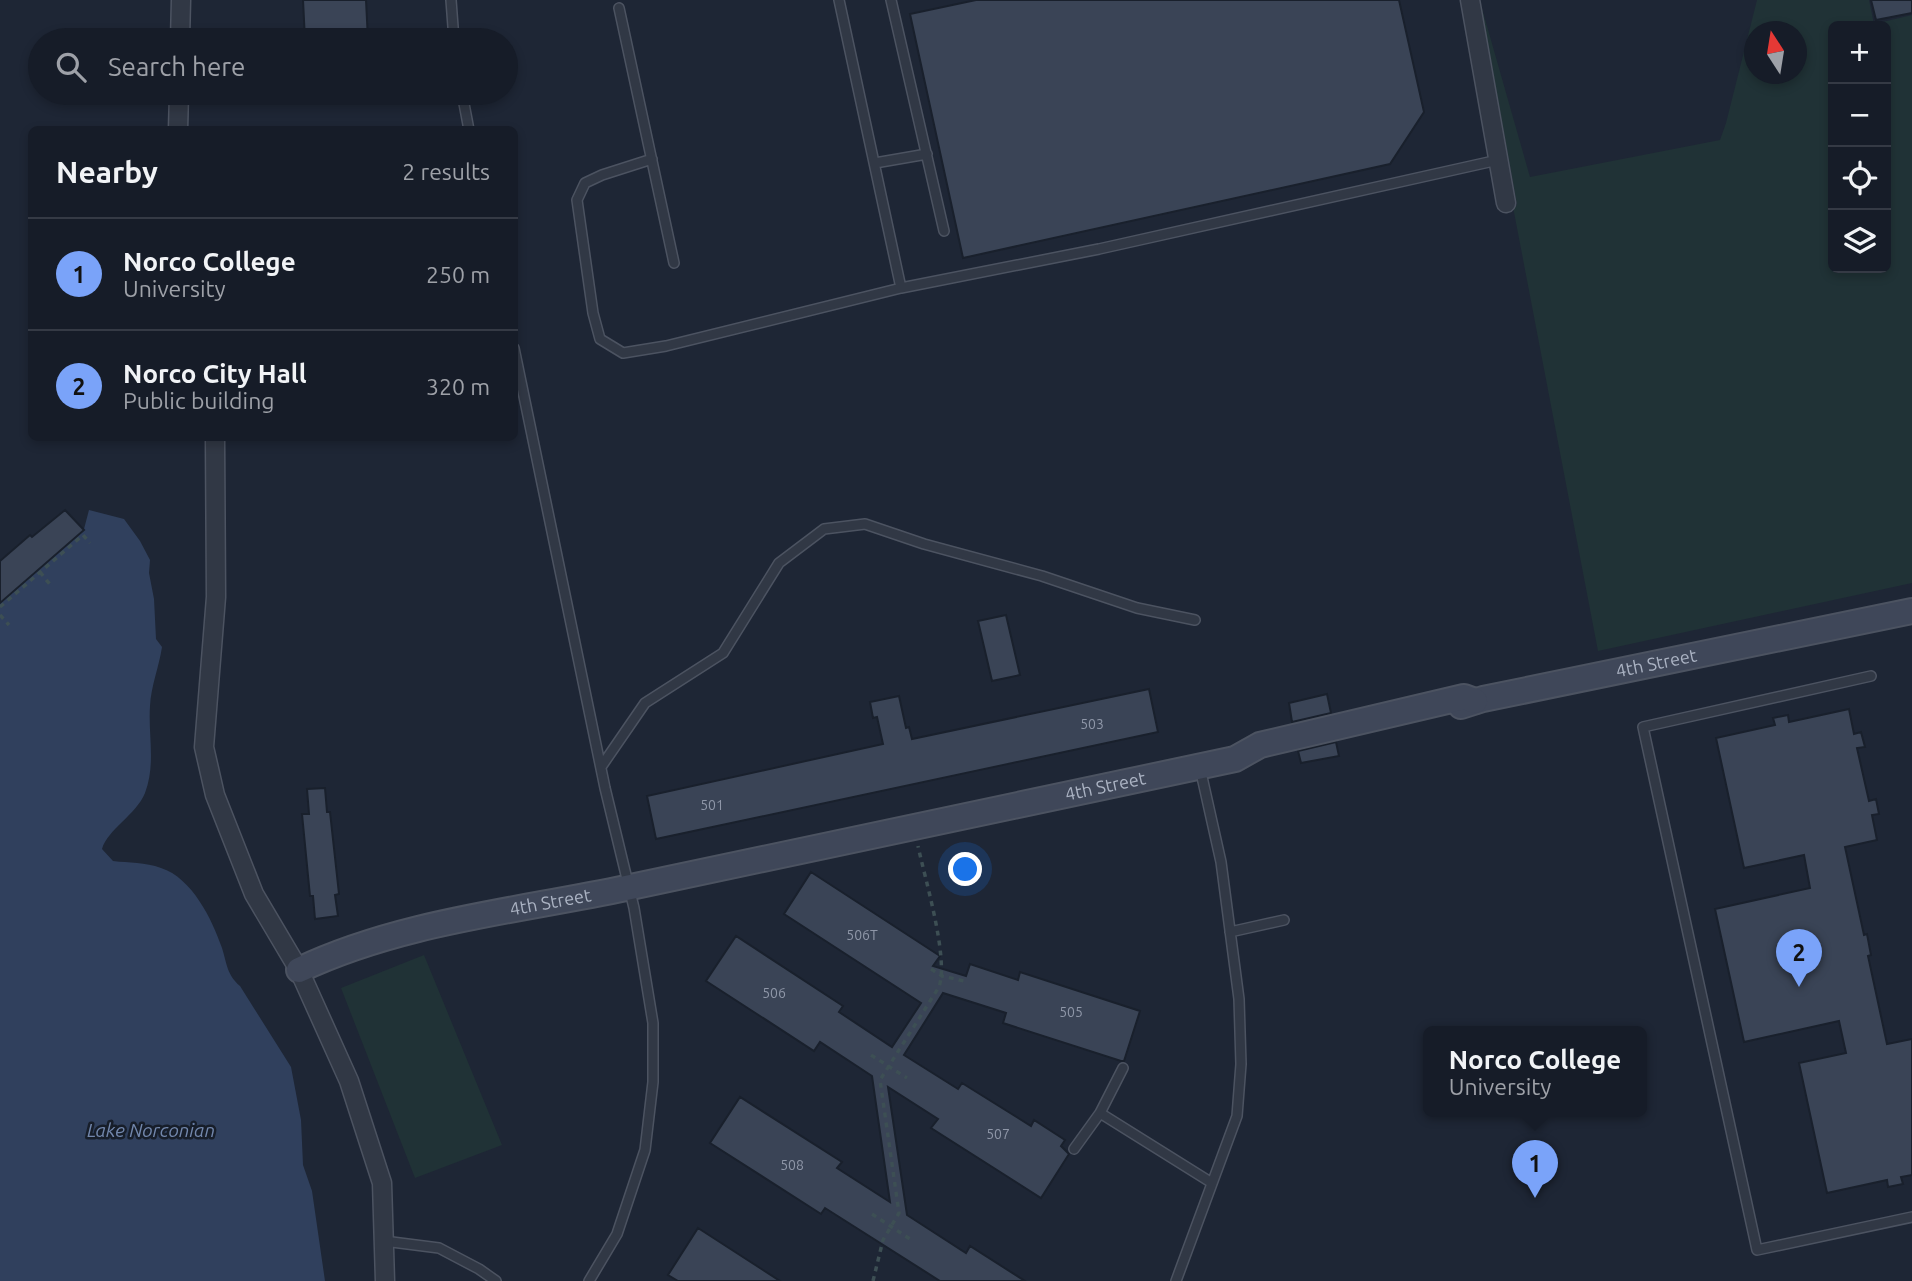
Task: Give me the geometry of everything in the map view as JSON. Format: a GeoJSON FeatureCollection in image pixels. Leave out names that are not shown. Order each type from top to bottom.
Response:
{"type":"FeatureCollection","features":[{"type":"Feature","properties":{"kind":"street"},"geometry":{"type":"LineString","coordinates":[[180,28],[181,0]]}},
{"type":"Feature","properties":{"kind":"street"},"geometry":{"type":"LineString","coordinates":[[1470,0],[1506,203]]}},
{"type":"Feature","properties":{"kind":"street"},"geometry":{"type":"LineString","coordinates":[[178,126],[179,105]]}},
{"type":"Feature","properties":{"kind":"street"},"geometry":{"type":"LineString","coordinates":[[215,441],[216,597],[204,747],[215,795],[254,894],[299,970],[349,1081],[382,1183],[385,1281]]}},
{"type":"Feature","properties":{"kind":"street","name":"4th Street"},"geometry":{"type":"LineString","coordinates":[[299,970],[328,956],[386,936],[1236,759],[1293,721],[1312,716],[1411,695],[1469,699],[1912,611]]}},
{"type":"Feature","properties":{"kind":"street"},"geometry":{"type":"LineString","coordinates":[[1236,759],[1317,745],[1429,718],[1469,699]]}},
{"type":"Feature","properties":{"kind":"lane"},"geometry":{"type":"LineString","coordinates":[[451,0],[453,28]]}},
{"type":"Feature","properties":{"kind":"lane"},"geometry":{"type":"LineString","coordinates":[[839,0],[901,288]]}},
{"type":"Feature","properties":{"kind":"lane"},"geometry":{"type":"LineString","coordinates":[[891,0],[944,232]]}},
{"type":"Feature","properties":{"kind":"lane"},"geometry":{"type":"LineString","coordinates":[[618,8],[674,263]]}},
{"type":"Feature","properties":{"kind":"lane"},"geometry":{"type":"LineString","coordinates":[[464,105],[468,126]]}},
{"type":"Feature","properties":{"kind":"lane"},"geometry":{"type":"LineString","coordinates":[[875,163],[927,153]]}},
{"type":"Feature","properties":{"kind":"lane"},"geometry":{"type":"LineString","coordinates":[[652,159],[602,174],[585,183],[577,200],[593,313],[600,340],[623,353],[666,346],[901,288],[1099,249],[1498,160]]}},
{"type":"Feature","properties":{"kind":"lane"},"geometry":{"type":"LineString","coordinates":[[518,367],[601,767],[629,887],[653,1023],[653,1082],[645,1150],[617,1234],[589,1281]]}},
{"type":"Feature","properties":{"kind":"lane"},"geometry":{"type":"LineString","coordinates":[[601,767],[645,702],[723,653],[779,563],[824,529],[865,524],[924,544],[1042,576],[1136,608],[1195,620]]}},
{"type":"Feature","properties":{"kind":"lane"},"geometry":{"type":"LineString","coordinates":[[1871,676],[1643,727],[1757,1250],[1912,1217]]}},
{"type":"Feature","properties":{"kind":"lane"},"geometry":{"type":"LineString","coordinates":[[1176,1281],[1237,1116],[1241,1063],[1239,999],[1221,862],[1199,767]]}},
{"type":"Feature","properties":{"kind":"lane"},"geometry":{"type":"LineString","coordinates":[[1230,932],[1284,919]]}},
{"type":"Feature","properties":{"kind":"lane"},"geometry":{"type":"LineString","coordinates":[[1074,1149],[1100,1113],[1123,1068]]}},
{"type":"Feature","properties":{"kind":"lane"},"geometry":{"type":"LineString","coordinates":[[1100,1113],[1212,1183]]}},
{"type":"Feature","properties":{"kind":"lane"},"geometry":{"type":"LineString","coordinates":[[384,1241],[439,1248],[480,1269],[496,1281]]}},
{"type":"Feature","properties":{"kind":"path"},"geometry":{"type":"LineString","coordinates":[[0,607],[83,535],[90,543]]}},
{"type":"Feature","properties":{"kind":"path"},"geometry":{"type":"LineString","coordinates":[[40,572],[52,587]]}},
{"type":"Feature","properties":{"kind":"path"},"geometry":{"type":"LineString","coordinates":[[0,615],[9,625]]}},
{"type":"Feature","properties":{"kind":"path"},"geometry":{"type":"LineString","coordinates":[[873,1281],[883,1240],[899,1213],[880,1080],[939,987],[942,976],[937,935],[915,827]]}},
{"type":"Feature","properties":{"kind":"path"},"geometry":{"type":"LineString","coordinates":[[931,969],[942,976],[964,981]]}},
{"type":"Feature","properties":{"kind":"path"},"geometry":{"type":"LineString","coordinates":[[871,1055],[907,1078]]}},
{"type":"Feature","properties":{"kind":"path"},"geometry":{"type":"LineString","coordinates":[[872,1214],[910,1239]]}},
{"type":"Feature","properties":{"kind":"shaded area"},"geometry":{"type":"Polygon","coordinates":[[[1757,0],[1869,0],[1873,21],[1828,21],[1828,273],[1891,273],[1891,21],[1887,21],[1912,15],[1912,583],[1598,651],[1513,207],[1517,205],[1481,5],[1530,177],[1720,140],[1744,52],[1744,84],[1807,84],[1807,21],[1752,21],[1757,0]]]}},
{"type":"Feature","properties":{"kind":"shaded area"},"geometry":{"type":"Polygon","coordinates":[[[424,955],[502,1145],[415,1178],[341,988],[424,955]]]}},
{"type":"Feature","properties":{"kind":"water","name":"Lake Norconian"},"geometry":{"type":"Polygon","coordinates":[[[89,510],[124,519],[140,541],[150,560],[156,639],[162,647],[151,699],[151,760],[145,793],[110,835],[102,849],[113,861],[143,864],[172,873],[191,890],[213,925],[230,973],[291,1067],[301,1120],[303,1165],[312,1191],[325,1281],[0,1281],[0,603],[84,529],[89,510]]]}},
{"type":"Feature","properties":{"kind":"building"},"geometry":{"type":"Polygon","coordinates":[[[303,0],[366,0],[367,28],[304,28],[303,0]]]}},
{"type":"Feature","properties":{"kind":"building"},"geometry":{"type":"Polygon","coordinates":[[[976,0],[1399,0],[1424,112],[1390,164],[963,258],[910,14],[976,0]]]}},
{"type":"Feature","properties":{"kind":"building"},"geometry":{"type":"Polygon","coordinates":[[[1871,0],[1912,0],[1912,13],[1876,20],[1871,0]]]}},
{"type":"Feature","properties":{"kind":"building"},"geometry":{"type":"Polygon","coordinates":[[[65,510],[84,530],[0,603],[0,561],[65,510]]]}},
{"type":"Feature","properties":{"kind":"building"},"geometry":{"type":"Polygon","coordinates":[[[1006,615],[1020,675],[992,681],[978,621],[1006,615]]]}},
{"type":"Feature","properties":{"kind":"building"},"geometry":{"type":"Polygon","coordinates":[[[1149,689],[1158,732],[656,839],[647,796],[883,744],[877,717],[873,718],[870,702],[899,696],[906,728],[909,727],[912,739],[1149,689]]]}},
{"type":"Feature","properties":{"kind":"building"},"geometry":{"type":"Polygon","coordinates":[[[1327,694],[1331,713],[1292,722],[1289,703],[1327,694]]]}},
{"type":"Feature","properties":{"kind":"building"},"geometry":{"type":"Polygon","coordinates":[[[1849,709],[1854,734],[1861,732],[1865,747],[1857,748],[1869,801],[1876,799],[1879,814],[1872,815],[1877,840],[1845,847],[1864,935],[1867,934],[1871,955],[1868,956],[1887,1044],[1912,1039],[1912,1175],[1901,1177],[1903,1184],[1888,1187],[1887,1180],[1827,1193],[1799,1063],[1846,1053],[1839,1021],[1744,1042],[1715,909],[1810,888],[1804,855],[1744,868],[1716,738],[1775,725],[1773,718],[1788,715],[1789,722],[1849,709]]]}},
{"type":"Feature","properties":{"kind":"building"},"geometry":{"type":"Polygon","coordinates":[[[1336,742],[1339,756],[1301,763],[1298,751],[1336,742]]]}},
{"type":"Feature","properties":{"kind":"building"},"geometry":{"type":"Polygon","coordinates":[[[325,788],[339,894],[335,895],[338,916],[315,919],[313,896],[310,896],[302,814],[309,814],[307,789],[325,788]]]}},
{"type":"Feature","properties":{"kind":"building"},"geometry":{"type":"Polygon","coordinates":[[[811,872],[940,956],[933,966],[966,976],[970,964],[1018,980],[1020,972],[1140,1011],[1124,1061],[1121,1061],[1003,1023],[1006,1013],[943,993],[904,1055],[958,1089],[962,1083],[1031,1126],[1034,1120],[1065,1140],[1061,1146],[1069,1154],[1041,1198],[931,1128],[938,1119],[888,1087],[907,1215],[966,1253],[970,1246],[1025,1281],[940,1281],[825,1208],[821,1214],[710,1143],[740,1097],[842,1162],[837,1168],[890,1202],[872,1076],[820,1042],[814,1051],[706,981],[736,936],[843,1006],[839,1012],[892,1047],[921,1003],[784,914],[811,872]]]}},
{"type":"Feature","properties":{"kind":"building"},"geometry":{"type":"Polygon","coordinates":[[[698,1228],[780,1281],[678,1281],[668,1275],[698,1228]]]}},
{"type":"Feature","properties":{"kind":"place","name":"Norco City Hall"},"geometry":{"type":"Point","coordinates":[1799,987]}},
{"type":"Feature","properties":{"kind":"place","name":"Norco College"},"geometry":{"type":"Point","coordinates":[1535,1198]}}]}
